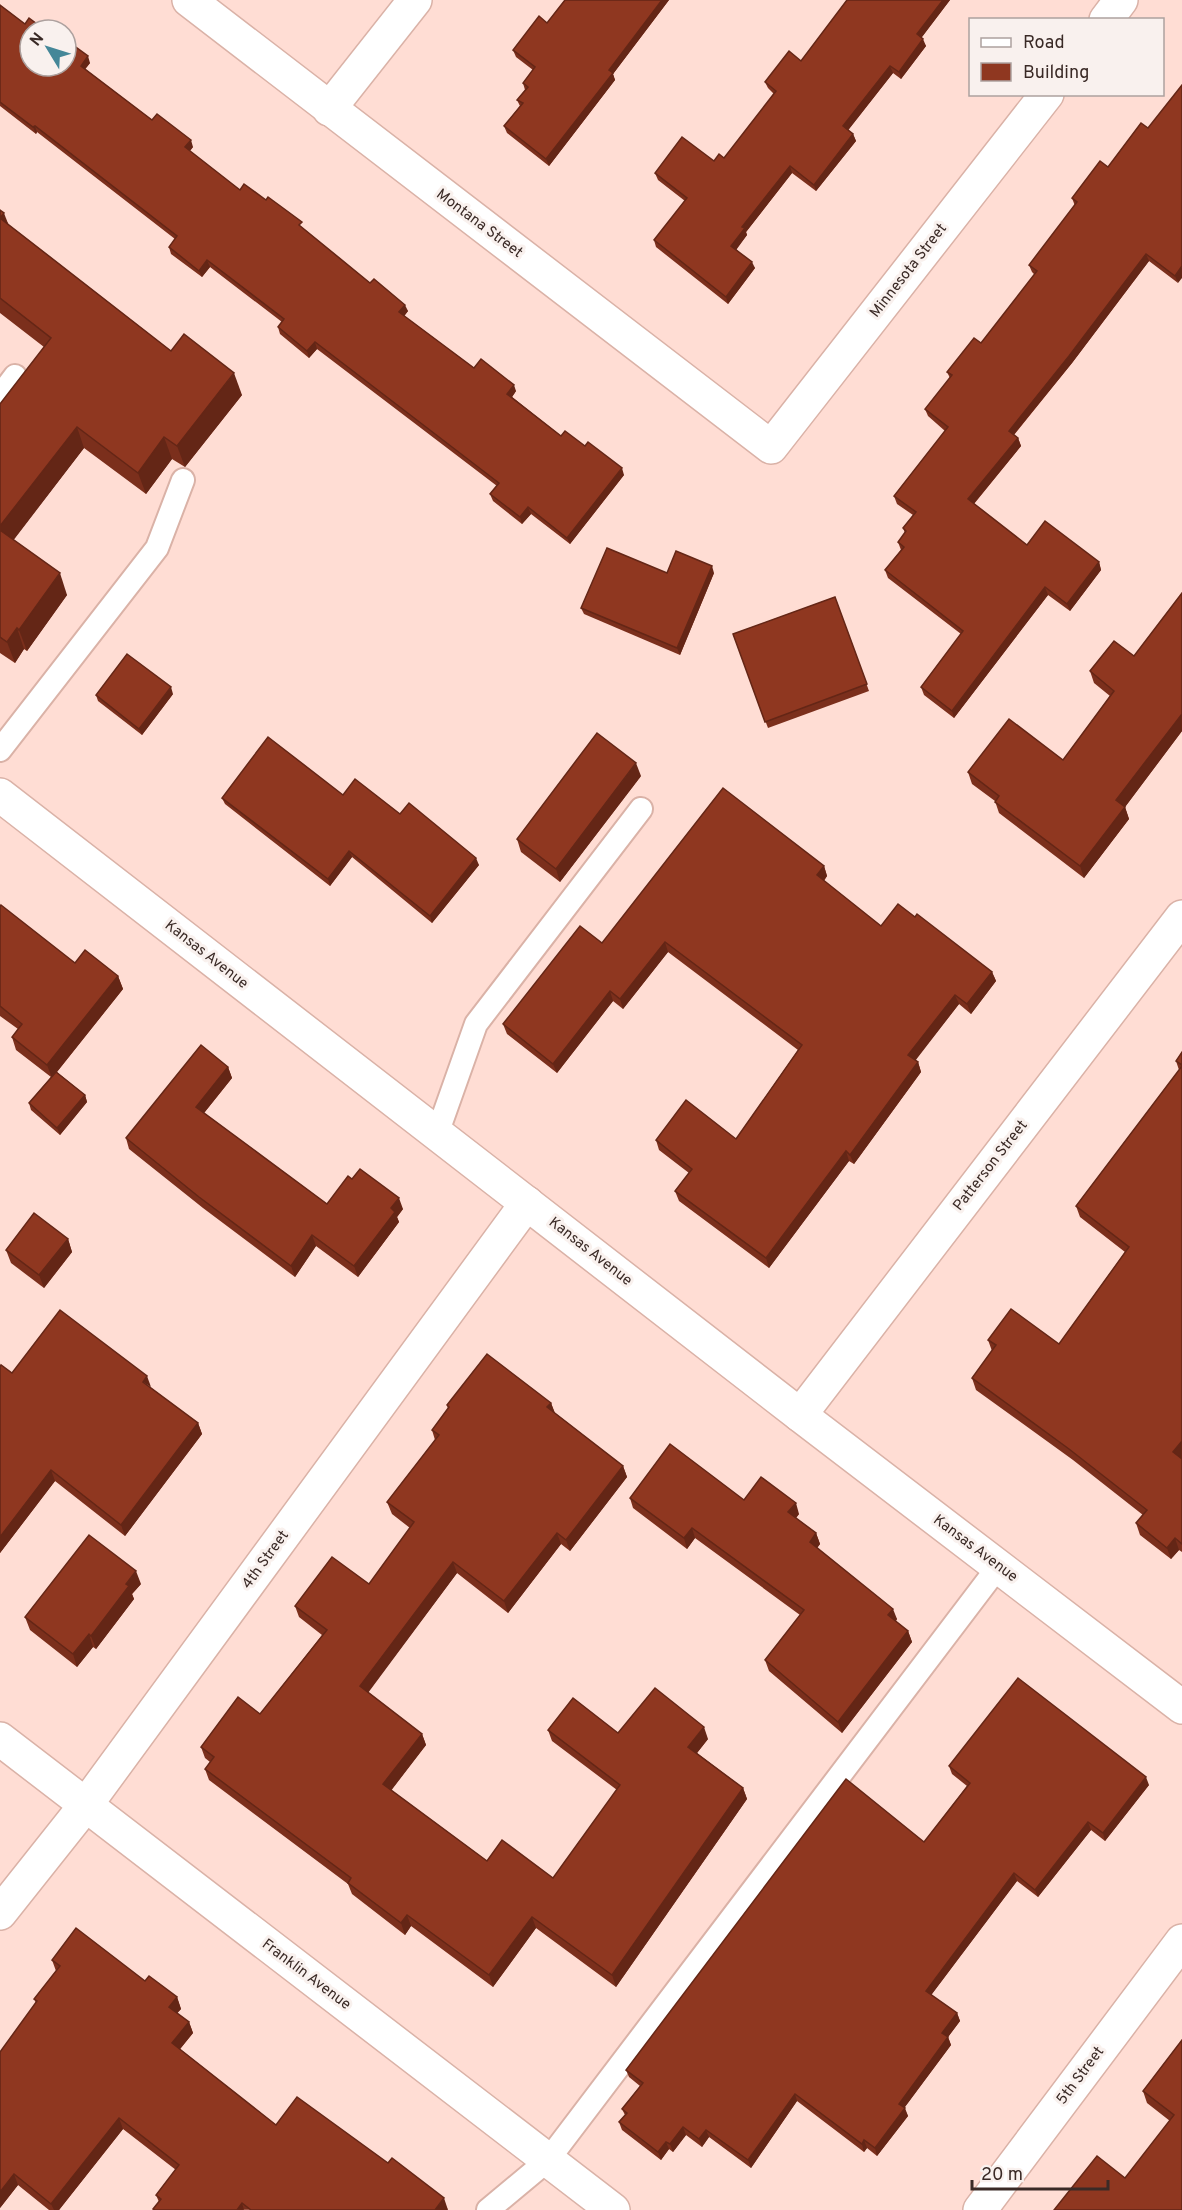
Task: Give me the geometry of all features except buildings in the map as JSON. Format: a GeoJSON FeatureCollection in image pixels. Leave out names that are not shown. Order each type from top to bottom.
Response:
{"type":"FeatureCollection","features":[{"type":"Feature","properties":{"kind":"street","name":"Montana Street"},"geometry":{"type":"LineString","coordinates":[[189,0],[329,110],[771,447]]}},
{"type":"Feature","properties":{"kind":"street"},"geometry":{"type":"LineString","coordinates":[[329,110],[415,0]]}},
{"type":"Feature","properties":{"kind":"street"},"geometry":{"type":"LineString","coordinates":[[1108,18],[1121,0]]}},
{"type":"Feature","properties":{"kind":"street","name":"Minnesota Street"},"geometry":{"type":"LineString","coordinates":[[771,447],[1045,96]]}},
{"type":"Feature","properties":{"kind":"street","name":"Kansas Avenue"},"geometry":{"type":"LineString","coordinates":[[0,795],[800,1415],[1182,1707]]}},
{"type":"Feature","properties":{"kind":"street","name":"Patterson Street"},"geometry":{"type":"LineString","coordinates":[[800,1415],[1182,917]]}},
{"type":"Feature","properties":{"kind":"street","name":"4th Street"},"geometry":{"type":"LineString","coordinates":[[0,1913],[86,1806],[527,1203]]}},
{"type":"Feature","properties":{"kind":"street","name":"Franklin Avenue"},"geometry":{"type":"LineString","coordinates":[[0,1739],[613,2210]]}},
{"type":"Feature","properties":{"kind":"street","name":"5th Street"},"geometry":{"type":"LineString","coordinates":[[980,2210],[1182,1941]]}},
{"type":"Feature","properties":{"kind":"lane"},"geometry":{"type":"LineString","coordinates":[[0,396],[15,376]]}},
{"type":"Feature","properties":{"kind":"lane"},"geometry":{"type":"LineString","coordinates":[[0,750],[157,548],[183,480]]}},
{"type":"Feature","properties":{"kind":"lane"},"geometry":{"type":"LineString","coordinates":[[437,1134],[476,1024],[641,809]]}},
{"type":"Feature","properties":{"kind":"lane"},"geometry":{"type":"LineString","coordinates":[[488,2210],[548,2160],[998,1567]]}}]}
